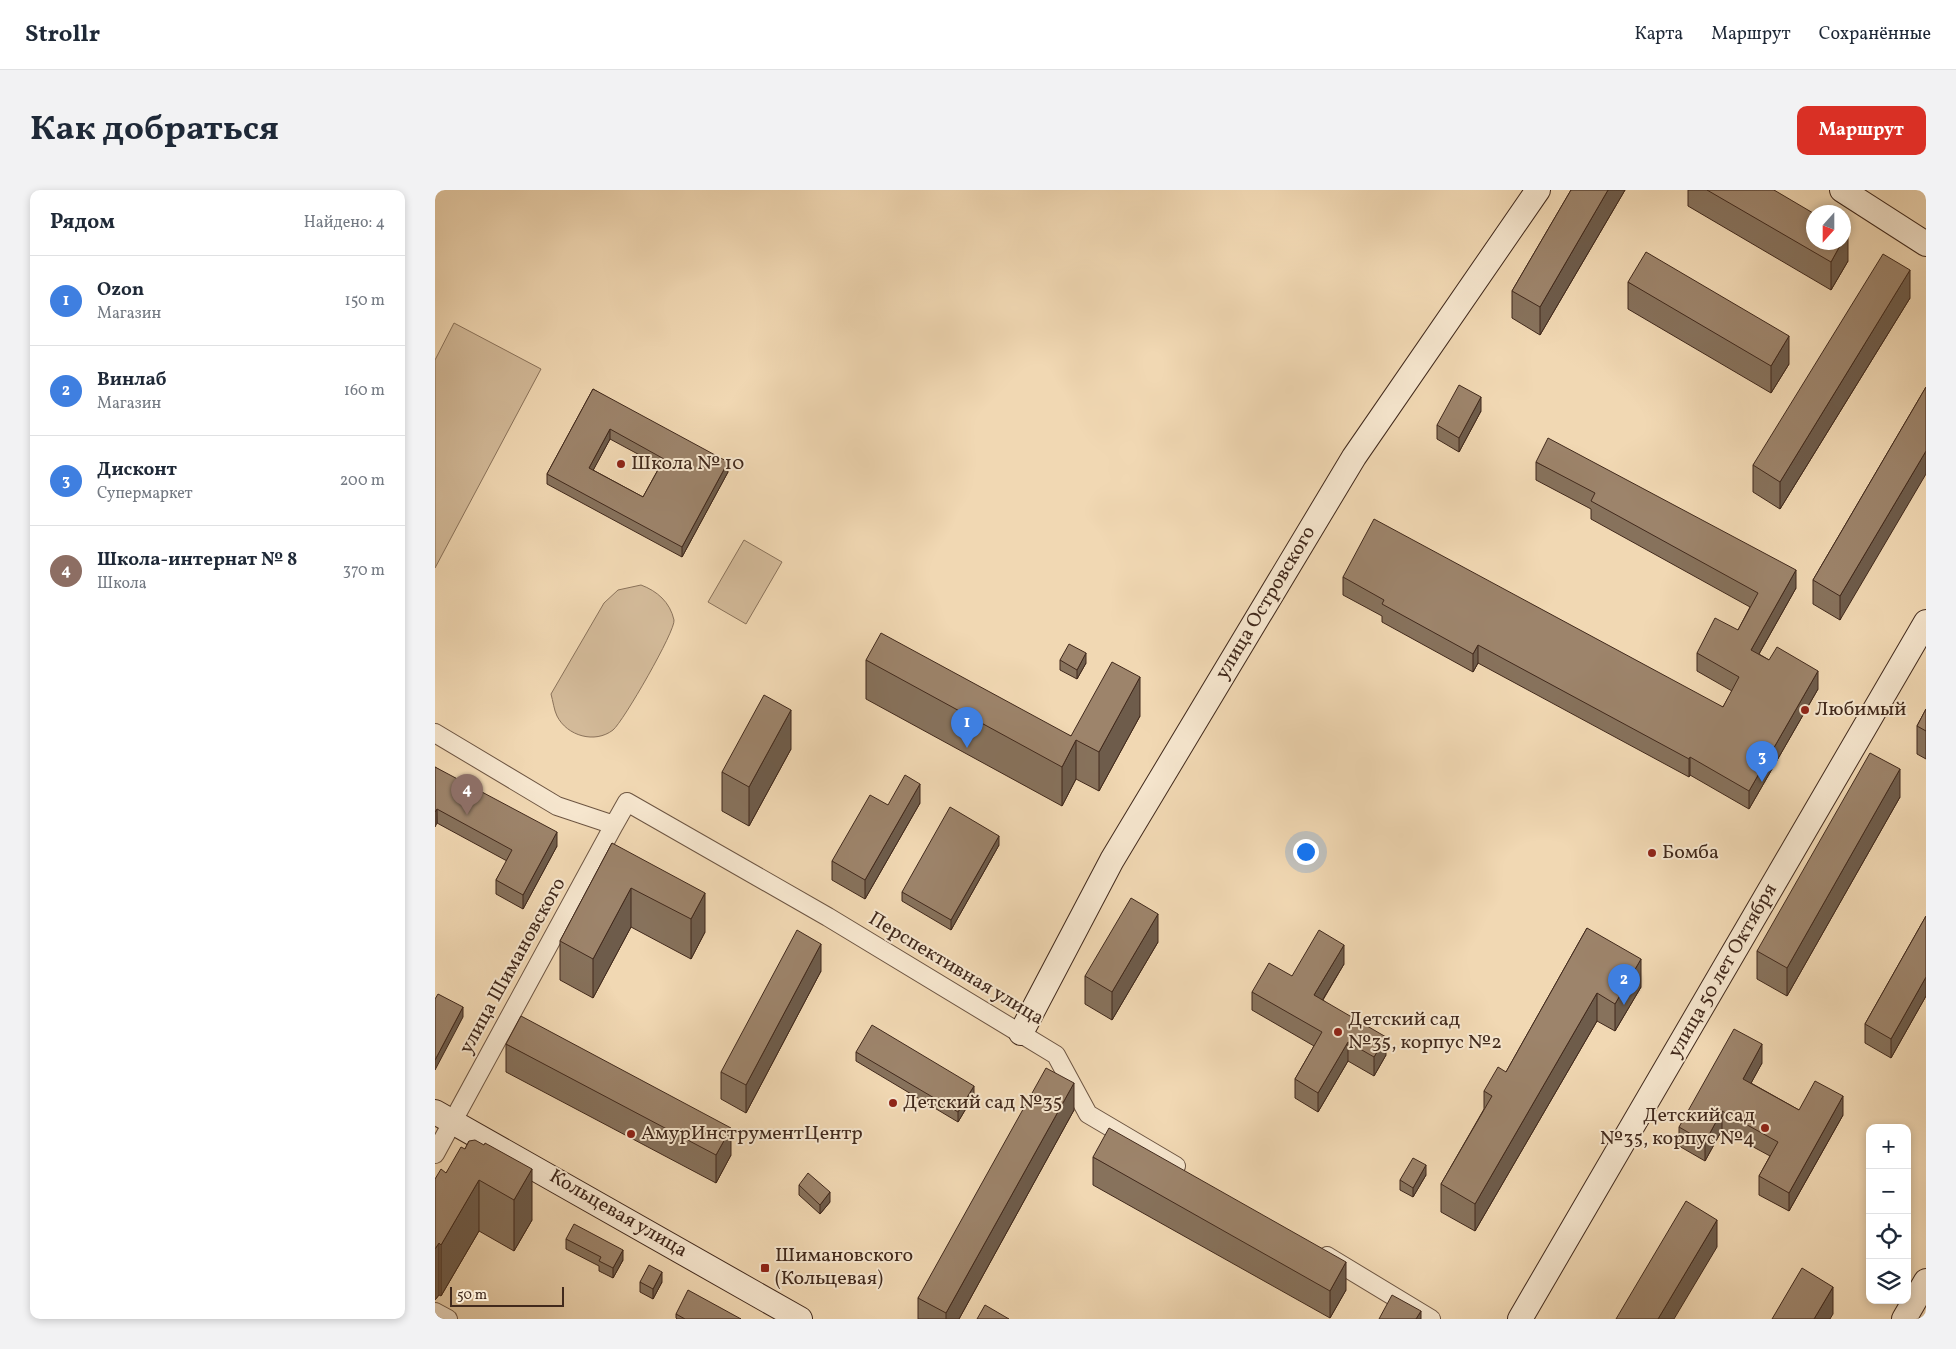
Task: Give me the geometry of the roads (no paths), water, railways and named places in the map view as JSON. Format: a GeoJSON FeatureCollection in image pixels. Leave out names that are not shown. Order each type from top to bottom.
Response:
{"type":"FeatureCollection","features":[{"type":"Feature","properties":{"kind":"street","name":"улица Островского"},"geometry":{"type":"LineString","coordinates":[[1021,1033],[1112,860],[1354,458],[1538,190]]}},
{"type":"Feature","properties":{"kind":"street"},"geometry":{"type":"LineString","coordinates":[[1842,190],[1926,244]]}},
{"type":"Feature","properties":{"kind":"street","name":"улица 50 лет Октября"},"geometry":{"type":"LineString","coordinates":[[1520,1319],[1926,622]]}},
{"type":"Feature","properties":{"kind":"street"},"geometry":{"type":"LineString","coordinates":[[435,733],[557,806],[614,825]]}},
{"type":"Feature","properties":{"kind":"street","name":"Перспективная улица"},"geometry":{"type":"LineString","coordinates":[[614,825],[627,802],[828,917],[1021,1033],[1056,1055],[1087,1114],[1189,1174]]}},
{"type":"Feature","properties":{"kind":"street","name":"улица Шимановского"},"geometry":{"type":"LineString","coordinates":[[435,1154],[444,1116],[614,825]]}},
{"type":"Feature","properties":{"kind":"street","name":"Кольцевая улица"},"geometry":{"type":"LineString","coordinates":[[444,1116],[800,1319]]}},
{"type":"Feature","properties":{"kind":"street"},"geometry":{"type":"LineString","coordinates":[[1309,1246],[1431,1319]]}},
{"type":"Feature","properties":{"kind":"street"},"geometry":{"type":"LineString","coordinates":[[1904,1319],[1926,1281]]}},
{"type":"Feature","properties":{"kind":"street"},"geometry":{"type":"LineString","coordinates":[[435,1312],[448,1319]]}},
{"type":"Feature","properties":{"kind":"place","name":"Школа № 10"},"geometry":{"type":"Point","coordinates":[621,464]}},
{"type":"Feature","properties":{"kind":"place","name":"Любимый"},"geometry":{"type":"Point","coordinates":[1805,710]}},
{"type":"Feature","properties":{"kind":"place","name":"Ozon"},"geometry":{"type":"Point","coordinates":[967,748]}},
{"type":"Feature","properties":{"kind":"place","name":"Дисконт"},"geometry":{"type":"Point","coordinates":[1762,782]}},
{"type":"Feature","properties":{"kind":"place","name":"Школа-интернат № 8"},"geometry":{"type":"Point","coordinates":[467,815]}},
{"type":"Feature","properties":{"kind":"place","name":"Бомба"},"geometry":{"type":"Point","coordinates":[1652,853]}},
{"type":"Feature","properties":{"kind":"place","name":"Винлаб"},"geometry":{"type":"Point","coordinates":[1624,1005]}},
{"type":"Feature","properties":{"kind":"place","name":"Детский сад №35, корпус №2"},"geometry":{"type":"Point","coordinates":[1338,1032]}},
{"type":"Feature","properties":{"kind":"place","name":"Детский сад №35"},"geometry":{"type":"Point","coordinates":[893,1103]}},
{"type":"Feature","properties":{"kind":"place","name":"Детский сад №35, корпус №4"},"geometry":{"type":"Point","coordinates":[1765,1128]}},
{"type":"Feature","properties":{"kind":"place","name":"АмурИнструментЦентр"},"geometry":{"type":"Point","coordinates":[631,1134]}},
{"type":"Feature","properties":{"kind":"place","name":"Шимановского (Кольцевая)"},"geometry":{"type":"Point","coordinates":[765,1268]}}]}
